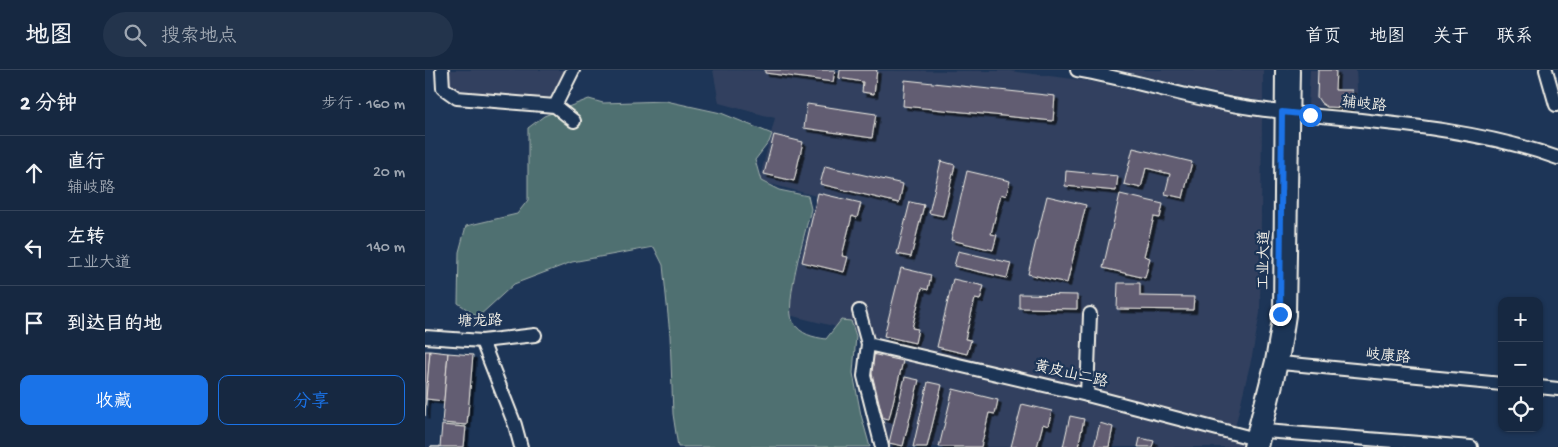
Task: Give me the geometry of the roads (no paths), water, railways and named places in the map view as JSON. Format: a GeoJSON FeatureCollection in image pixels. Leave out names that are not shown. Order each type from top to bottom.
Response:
{"type":"FeatureCollection","features":[{"type":"Feature","properties":{"kind":"street"},"geometry":{"type":"LineString","coordinates":[[442,70],[443,88],[457,98],[555,106],[574,121]]}},
{"type":"Feature","properties":{"kind":"street"},"geometry":{"type":"LineString","coordinates":[[555,106],[573,70]]}},
{"type":"Feature","properties":{"kind":"street","name":"辅岐路"},"geometry":{"type":"LineString","coordinates":[[1077,70],[1224,103],[1287,113],[1440,130],[1530,149],[1558,158]]}},
{"type":"Feature","properties":{"kind":"street","name":"工业大道"},"geometry":{"type":"LineString","coordinates":[[1254,444],[1276,362],[1287,334],[1291,294],[1287,113],[1282,70]]}},
{"type":"Feature","properties":{"kind":"street","name":"工业大道"},"geometry":{"type":"LineString","coordinates":[[1287,113],[1293,70]]}},
{"type":"Feature","properties":{"kind":"street"},"geometry":{"type":"LineString","coordinates":[[1546,70],[1557,105]]}},
{"type":"Feature","properties":{"kind":"street"},"geometry":{"type":"LineString","coordinates":[[859,311],[868,344],[864,376],[882,447]]}},
{"type":"Feature","properties":{"kind":"street"},"geometry":{"type":"LineString","coordinates":[[1087,395],[1090,314]]}},
{"type":"Feature","properties":{"kind":"street","name":"塘龙路"},"geometry":{"type":"LineString","coordinates":[[425,337],[482,341],[535,335]]}},
{"type":"Feature","properties":{"kind":"street"},"geometry":{"type":"LineString","coordinates":[[482,341],[515,425],[521,447]]}},
{"type":"Feature","properties":{"kind":"street","name":"黄皮山二路"},"geometry":{"type":"LineString","coordinates":[[868,344],[1087,395],[1254,444]]}},
{"type":"Feature","properties":{"kind":"street","name":"工业大道"},"geometry":{"type":"LineString","coordinates":[[1270,431],[1276,362]]}},
{"type":"Feature","properties":{"kind":"street","name":"岐康路"},"geometry":{"type":"LineString","coordinates":[[1276,362],[1498,384]]}},
{"type":"Feature","properties":{"kind":"street"},"geometry":{"type":"LineString","coordinates":[[1543,387],[1558,389]]}},
{"type":"Feature","properties":{"kind":"street"},"geometry":{"type":"LineString","coordinates":[[1270,431],[1295,439],[1359,447]]}},
{"type":"Feature","properties":{"kind":"street"},"geometry":{"type":"LineString","coordinates":[[1254,444],[1270,431],[1471,447]]}}]}
